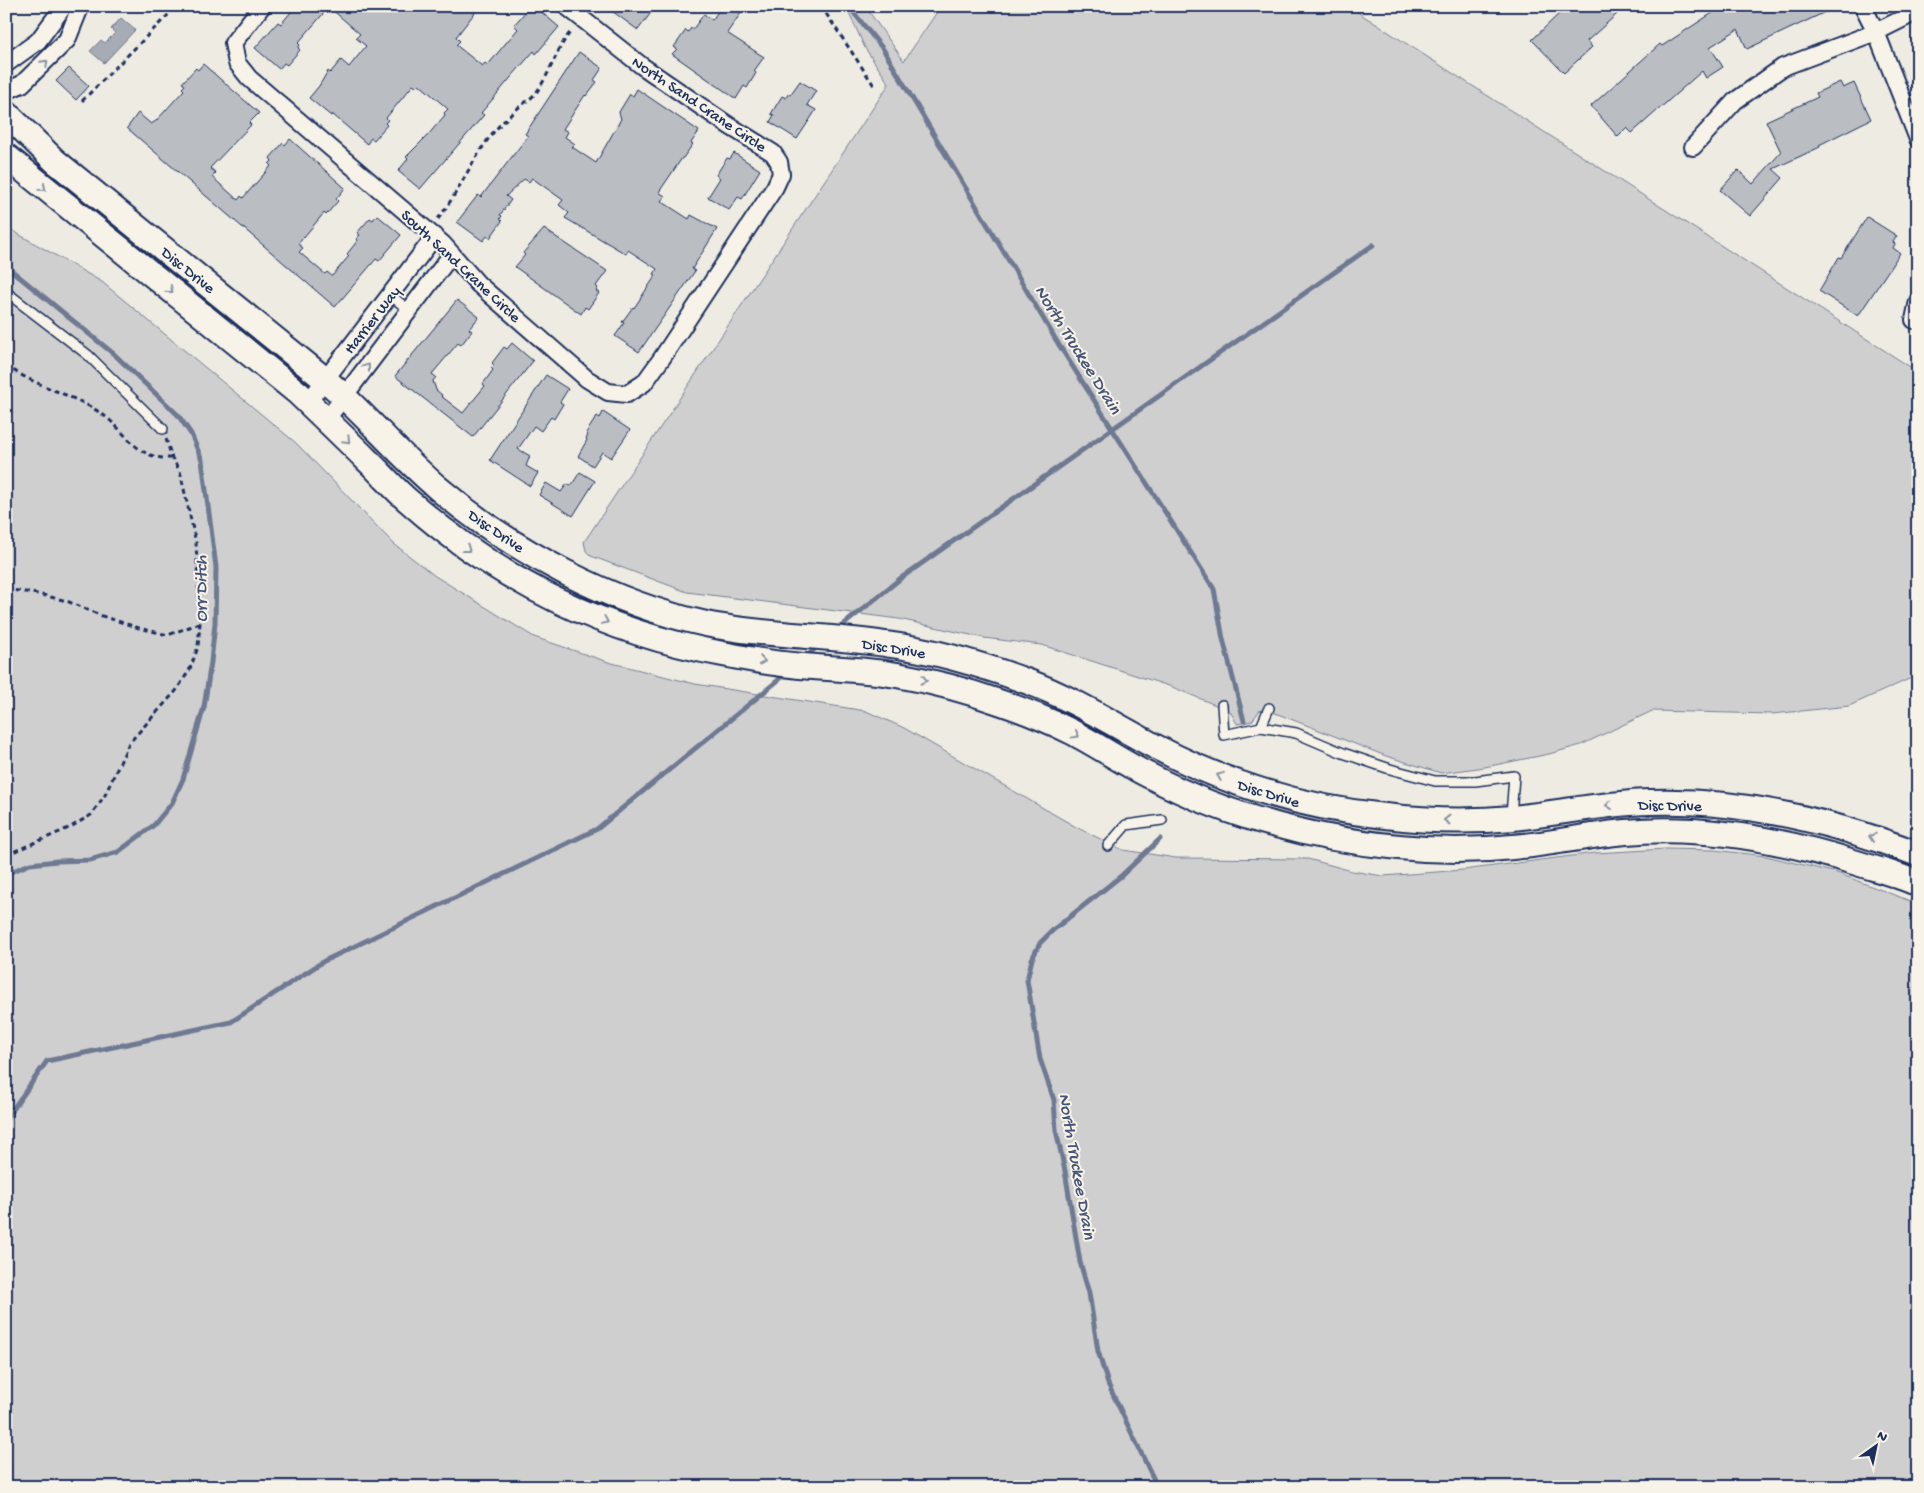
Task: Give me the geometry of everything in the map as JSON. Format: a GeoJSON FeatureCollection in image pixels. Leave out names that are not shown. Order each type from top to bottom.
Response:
{"type":"FeatureCollection","features":[{"type":"Feature","properties":{"kind":"main road","name":"Disc Drive"},"geometry":{"type":"LineString","coordinates":[[6,113],[55,161],[325,379],[415,468],[441,491],[479,520],[533,554],[568,573],[614,594],[703,623],[742,630],[885,644],[950,656],[1058,694],[1197,767],[1288,800],[1338,810],[1425,820],[1510,818],[1649,802],[1726,806],[1768,810],[1804,817],[1879,839],[1918,854]]}},
{"type":"Feature","properties":{"kind":"main road","name":"Disc Drive"},"geometry":{"type":"LineString","coordinates":[[6,156],[308,402],[407,500],[437,526],[496,568],[560,602],[616,626],[719,654],[785,665],[895,674],[938,683],[995,700],[1072,732],[1149,776],[1184,792],[1276,826],[1318,836],[1364,844],[1440,850],[1511,848],[1630,832],[1700,833],[1778,843],[1821,852],[1918,884]]}},
{"type":"Feature","properties":{"kind":"street"},"geometry":{"type":"LineString","coordinates":[[6,64],[38,41],[64,6]]}},
{"type":"Feature","properties":{"kind":"street"},"geometry":{"type":"LineString","coordinates":[[6,91],[22,84],[67,40],[79,6]]}},
{"type":"Feature","properties":{"kind":"street","name":"South Sand Crane Circle"},"geometry":{"type":"LineString","coordinates":[[262,6],[233,43],[237,63],[249,78],[432,234],[478,284],[587,378],[608,392],[627,394],[644,383],[720,270]]}},
{"type":"Feature","properties":{"kind":"street","name":"North Sand Crane Circle"},"geometry":{"type":"LineString","coordinates":[[566,6],[642,66],[728,125],[773,153],[779,162],[781,174],[775,187],[720,270]]}},
{"type":"Feature","properties":{"kind":"street"},"geometry":{"type":"LineString","coordinates":[[1863,6],[1876,32],[1918,139]]}},
{"type":"Feature","properties":{"kind":"street"},"geometry":{"type":"LineString","coordinates":[[1693,147],[1735,101],[1783,67],[1876,32],[1918,11]]}},
{"type":"Feature","properties":{"kind":"street","name":"Harrier Way"},"geometry":{"type":"LineString","coordinates":[[308,402],[390,295],[432,234]]}},
{"type":"Feature","properties":{"kind":"street","name":"Harrier Way"},"geometry":{"type":"LineString","coordinates":[[326,419],[452,254]]}},
{"type":"Feature","properties":{"kind":"street"},"geometry":{"type":"LineString","coordinates":[[1914,320],[1918,301]]}},
{"type":"Feature","properties":{"kind":"lane"},"geometry":{"type":"LineString","coordinates":[[6,292],[88,355],[163,429]]}},
{"type":"Feature","properties":{"kind":"lane"},"geometry":{"type":"LineString","coordinates":[[390,295],[409,310]]}},
{"type":"Feature","properties":{"kind":"lane"},"geometry":{"type":"LineString","coordinates":[[1222,705],[1224,735],[1260,727],[1296,733],[1343,753],[1390,769],[1436,781],[1475,781],[1514,776],[1510,818]]}},
{"type":"Feature","properties":{"kind":"lane"},"geometry":{"type":"LineString","coordinates":[[1260,727],[1269,708]]}},
{"type":"Feature","properties":{"kind":"lane"},"geometry":{"type":"LineString","coordinates":[[1108,846],[1126,825],[1162,820]]}},
{"type":"Feature","properties":{"kind":"path"},"geometry":{"type":"LineString","coordinates":[[82,101],[179,6]]}},
{"type":"Feature","properties":{"kind":"path"},"geometry":{"type":"LineString","coordinates":[[821,6],[876,87]]}},
{"type":"Feature","properties":{"kind":"path"},"geometry":{"type":"LineString","coordinates":[[432,234],[473,162],[490,137],[518,108],[537,93],[552,68],[558,49],[576,26]]}},
{"type":"Feature","properties":{"kind":"path"},"geometry":{"type":"LineString","coordinates":[[6,365],[15,372],[87,405],[106,418],[151,457],[172,458]]}},
{"type":"Feature","properties":{"kind":"path"},"geometry":{"type":"LineString","coordinates":[[6,854],[70,828],[91,816],[104,795],[129,743],[176,690],[190,669],[198,647],[200,623],[196,542],[180,471],[172,458],[163,429]]}},
{"type":"Feature","properties":{"kind":"path"},"geometry":{"type":"LineString","coordinates":[[6,589],[67,601],[102,616],[168,635],[200,623]]}},
{"type":"Feature","properties":{"kind":"shaded area"},"geometry":{"type":"Polygon","coordinates":[[[846,6],[865,6],[904,61],[941,6],[1348,6],[1918,372],[1918,675],[1849,706],[1772,714],[1652,711],[1581,745],[1549,754],[1485,767],[1441,773],[1386,756],[1275,713],[1260,710],[1252,721],[1237,724],[1230,711],[1172,687],[1042,645],[984,638],[899,619],[687,592],[591,556],[586,551],[584,542],[889,84],[865,48],[846,6]]]}},
{"type":"Feature","properties":{"kind":"shaded area"},"geometry":{"type":"Polygon","coordinates":[[[121,18],[135,30],[104,63],[90,51],[101,40],[105,43],[115,33],[111,29],[121,18]]]}},
{"type":"Feature","properties":{"kind":"shaded area"},"geometry":{"type":"Polygon","coordinates":[[[6,227],[102,282],[296,443],[394,544],[435,576],[534,637],[608,662],[695,684],[866,711],[904,728],[1076,827],[1123,850],[1176,858],[1308,859],[1352,871],[1383,876],[1463,870],[1595,853],[1666,849],[1714,850],[1766,856],[1837,873],[1918,904],[1918,1487],[6,1487],[6,227]]]}},
{"type":"Feature","properties":{"kind":"building"},"geometry":{"type":"Polygon","coordinates":[[[296,6],[480,6],[456,37],[460,41],[456,45],[482,66],[485,63],[488,65],[518,29],[514,25],[527,10],[529,11],[534,6],[559,27],[536,54],[534,51],[513,75],[481,113],[484,115],[420,189],[398,171],[408,159],[406,157],[428,135],[448,109],[419,84],[416,87],[413,85],[386,118],[388,120],[385,123],[387,125],[374,140],[371,138],[367,144],[332,114],[331,116],[309,98],[328,71],[330,73],[341,60],[349,67],[366,46],[356,38],[360,34],[329,7],[298,43],[300,50],[287,65],[284,63],[279,69],[255,48],[278,22],[281,24],[296,6]]]}},
{"type":"Feature","properties":{"kind":"building"},"geometry":{"type":"Polygon","coordinates":[[[605,6],[656,6],[638,30],[605,6]]]}},
{"type":"Feature","properties":{"kind":"building"},"geometry":{"type":"Polygon","coordinates":[[[722,6],[746,6],[727,33],[764,57],[754,71],[756,73],[747,88],[744,86],[736,99],[672,54],[677,49],[674,47],[686,30],[688,32],[691,28],[693,29],[704,14],[712,20],[722,6]]]}},
{"type":"Feature","properties":{"kind":"building"},"geometry":{"type":"Polygon","coordinates":[[[1567,6],[1626,6],[1587,41],[1592,47],[1564,73],[1532,40],[1567,6]]]}},
{"type":"Feature","properties":{"kind":"building"},"geometry":{"type":"Polygon","coordinates":[[[1723,6],[1838,6],[1747,49],[1738,29],[1710,47],[1723,67],[1706,78],[1702,71],[1632,133],[1627,128],[1618,137],[1591,106],[1660,44],[1662,46],[1723,6]]]}},
{"type":"Feature","properties":{"kind":"building"},"geometry":{"type":"Polygon","coordinates":[[[579,52],[602,68],[594,80],[597,82],[585,95],[563,129],[568,132],[565,137],[575,144],[572,147],[596,163],[621,119],[619,112],[630,94],[633,96],[637,89],[699,131],[691,143],[693,144],[659,192],[665,196],[661,201],[689,219],[691,215],[717,229],[692,269],[695,271],[639,352],[615,336],[624,323],[622,322],[634,308],[656,275],[654,274],[657,269],[628,250],[626,254],[565,218],[569,213],[559,205],[563,200],[532,178],[529,182],[524,179],[506,196],[511,200],[500,215],[502,216],[500,219],[502,221],[490,238],[487,236],[483,241],[457,222],[478,195],[481,197],[528,136],[525,134],[579,52]]]}},
{"type":"Feature","properties":{"kind":"building"},"geometry":{"type":"Polygon","coordinates":[[[203,64],[259,113],[249,123],[251,125],[210,168],[216,173],[212,177],[238,200],[241,196],[243,198],[271,166],[269,164],[272,161],[270,158],[283,143],[285,145],[290,139],[345,188],[336,199],[338,201],[326,215],[324,213],[298,244],[303,248],[299,252],[325,274],[327,272],[332,276],[349,256],[347,254],[360,235],[357,233],[370,218],[373,220],[377,215],[401,235],[379,261],[376,259],[335,307],[127,128],[138,113],[151,124],[156,121],[184,90],[182,88],[185,85],[182,83],[196,68],[198,70],[203,64]]]}},
{"type":"Feature","properties":{"kind":"building"},"geometry":{"type":"Polygon","coordinates":[[[69,68],[89,86],[76,100],[56,81],[69,68]]]}},
{"type":"Feature","properties":{"kind":"building"},"geometry":{"type":"Polygon","coordinates":[[[800,81],[816,91],[807,105],[816,110],[797,139],[770,122],[774,115],[771,114],[782,96],[786,98],[788,94],[790,95],[800,81]]]}},
{"type":"Feature","properties":{"kind":"building"},"geometry":{"type":"Polygon","coordinates":[[[1840,82],[1843,88],[1854,83],[1871,119],[1819,145],[1820,147],[1773,169],[1783,178],[1750,216],[1720,190],[1738,170],[1753,184],[1781,152],[1766,121],[1818,97],[1816,93],[1840,82]]]}},
{"type":"Feature","properties":{"kind":"building"},"geometry":{"type":"Polygon","coordinates":[[[734,153],[760,170],[742,199],[738,197],[729,210],[708,197],[720,178],[716,175],[727,158],[730,159],[734,153]]]}},
{"type":"Feature","properties":{"kind":"building"},"geometry":{"type":"Polygon","coordinates":[[[1867,217],[1897,236],[1893,242],[1895,244],[1893,248],[1900,253],[1858,316],[1819,291],[1839,257],[1841,258],[1867,217]]]}},
{"type":"Feature","properties":{"kind":"building"},"geometry":{"type":"Polygon","coordinates":[[[544,229],[607,271],[596,286],[598,288],[596,291],[599,293],[588,309],[585,307],[581,314],[515,267],[525,255],[523,253],[544,229]]]}},
{"type":"Feature","properties":{"kind":"building"},"geometry":{"type":"Polygon","coordinates":[[[457,300],[479,317],[469,329],[472,331],[461,345],[458,343],[432,374],[436,377],[433,381],[436,390],[441,396],[463,413],[485,386],[483,384],[493,370],[491,368],[494,365],[492,363],[504,347],[507,349],[512,343],[533,361],[473,437],[395,376],[457,300]]]}},
{"type":"Feature","properties":{"kind":"building"},"geometry":{"type":"Polygon","coordinates":[[[546,375],[568,389],[560,402],[563,404],[554,419],[551,417],[541,431],[534,426],[518,449],[530,456],[526,466],[538,473],[530,486],[490,460],[546,375]]]}},
{"type":"Feature","properties":{"kind":"building"},"geometry":{"type":"Polygon","coordinates":[[[603,412],[630,430],[611,458],[602,452],[593,466],[578,456],[587,440],[588,435],[586,433],[597,416],[600,418],[603,412]]]}},
{"type":"Feature","properties":{"kind":"building"},"geometry":{"type":"Polygon","coordinates":[[[580,472],[595,481],[573,516],[539,495],[546,483],[561,492],[567,484],[571,486],[580,472]]]}},
{"type":"Feature","properties":{"kind":"waterway","name":"North Truckee Drain"},"geometry":{"type":"LineString","coordinates":[[851,6],[854,13],[883,49],[1059,345],[1214,589],[1223,639],[1244,721]]}},
{"type":"Feature","properties":{"kind":"waterway"},"geometry":{"type":"LineString","coordinates":[[837,630],[901,578],[1373,245]]}},
{"type":"Feature","properties":{"kind":"waterway","name":"Orr Ditch"},"geometry":{"type":"LineString","coordinates":[[6,266],[115,355],[178,415],[191,434],[202,460],[216,567],[215,623],[204,707],[183,779],[172,803],[154,825],[118,852],[90,860],[30,864],[6,874]]}},
{"type":"Feature","properties":{"kind":"waterway"},"geometry":{"type":"LineString","coordinates":[[805,658],[819,645]]}},
{"type":"Feature","properties":{"kind":"waterway"},"geometry":{"type":"LineString","coordinates":[[6,1119],[47,1061],[231,1022],[324,961],[597,829],[787,673]]}},
{"type":"Feature","properties":{"kind":"waterway","name":"North Truckee Drain"},"geometry":{"type":"LineString","coordinates":[[1156,1484],[1108,1384],[1098,1351],[1089,1293],[1080,1262],[1065,1171],[1056,1130],[1054,1100],[1040,1059],[1027,980],[1032,959],[1040,943],[1053,930],[1121,876],[1160,839]]}},
{"type":"Feature","properties":{"kind":"waterway"},"geometry":{"type":"LineString","coordinates":[[6,1422],[9,1474]]}}]}
